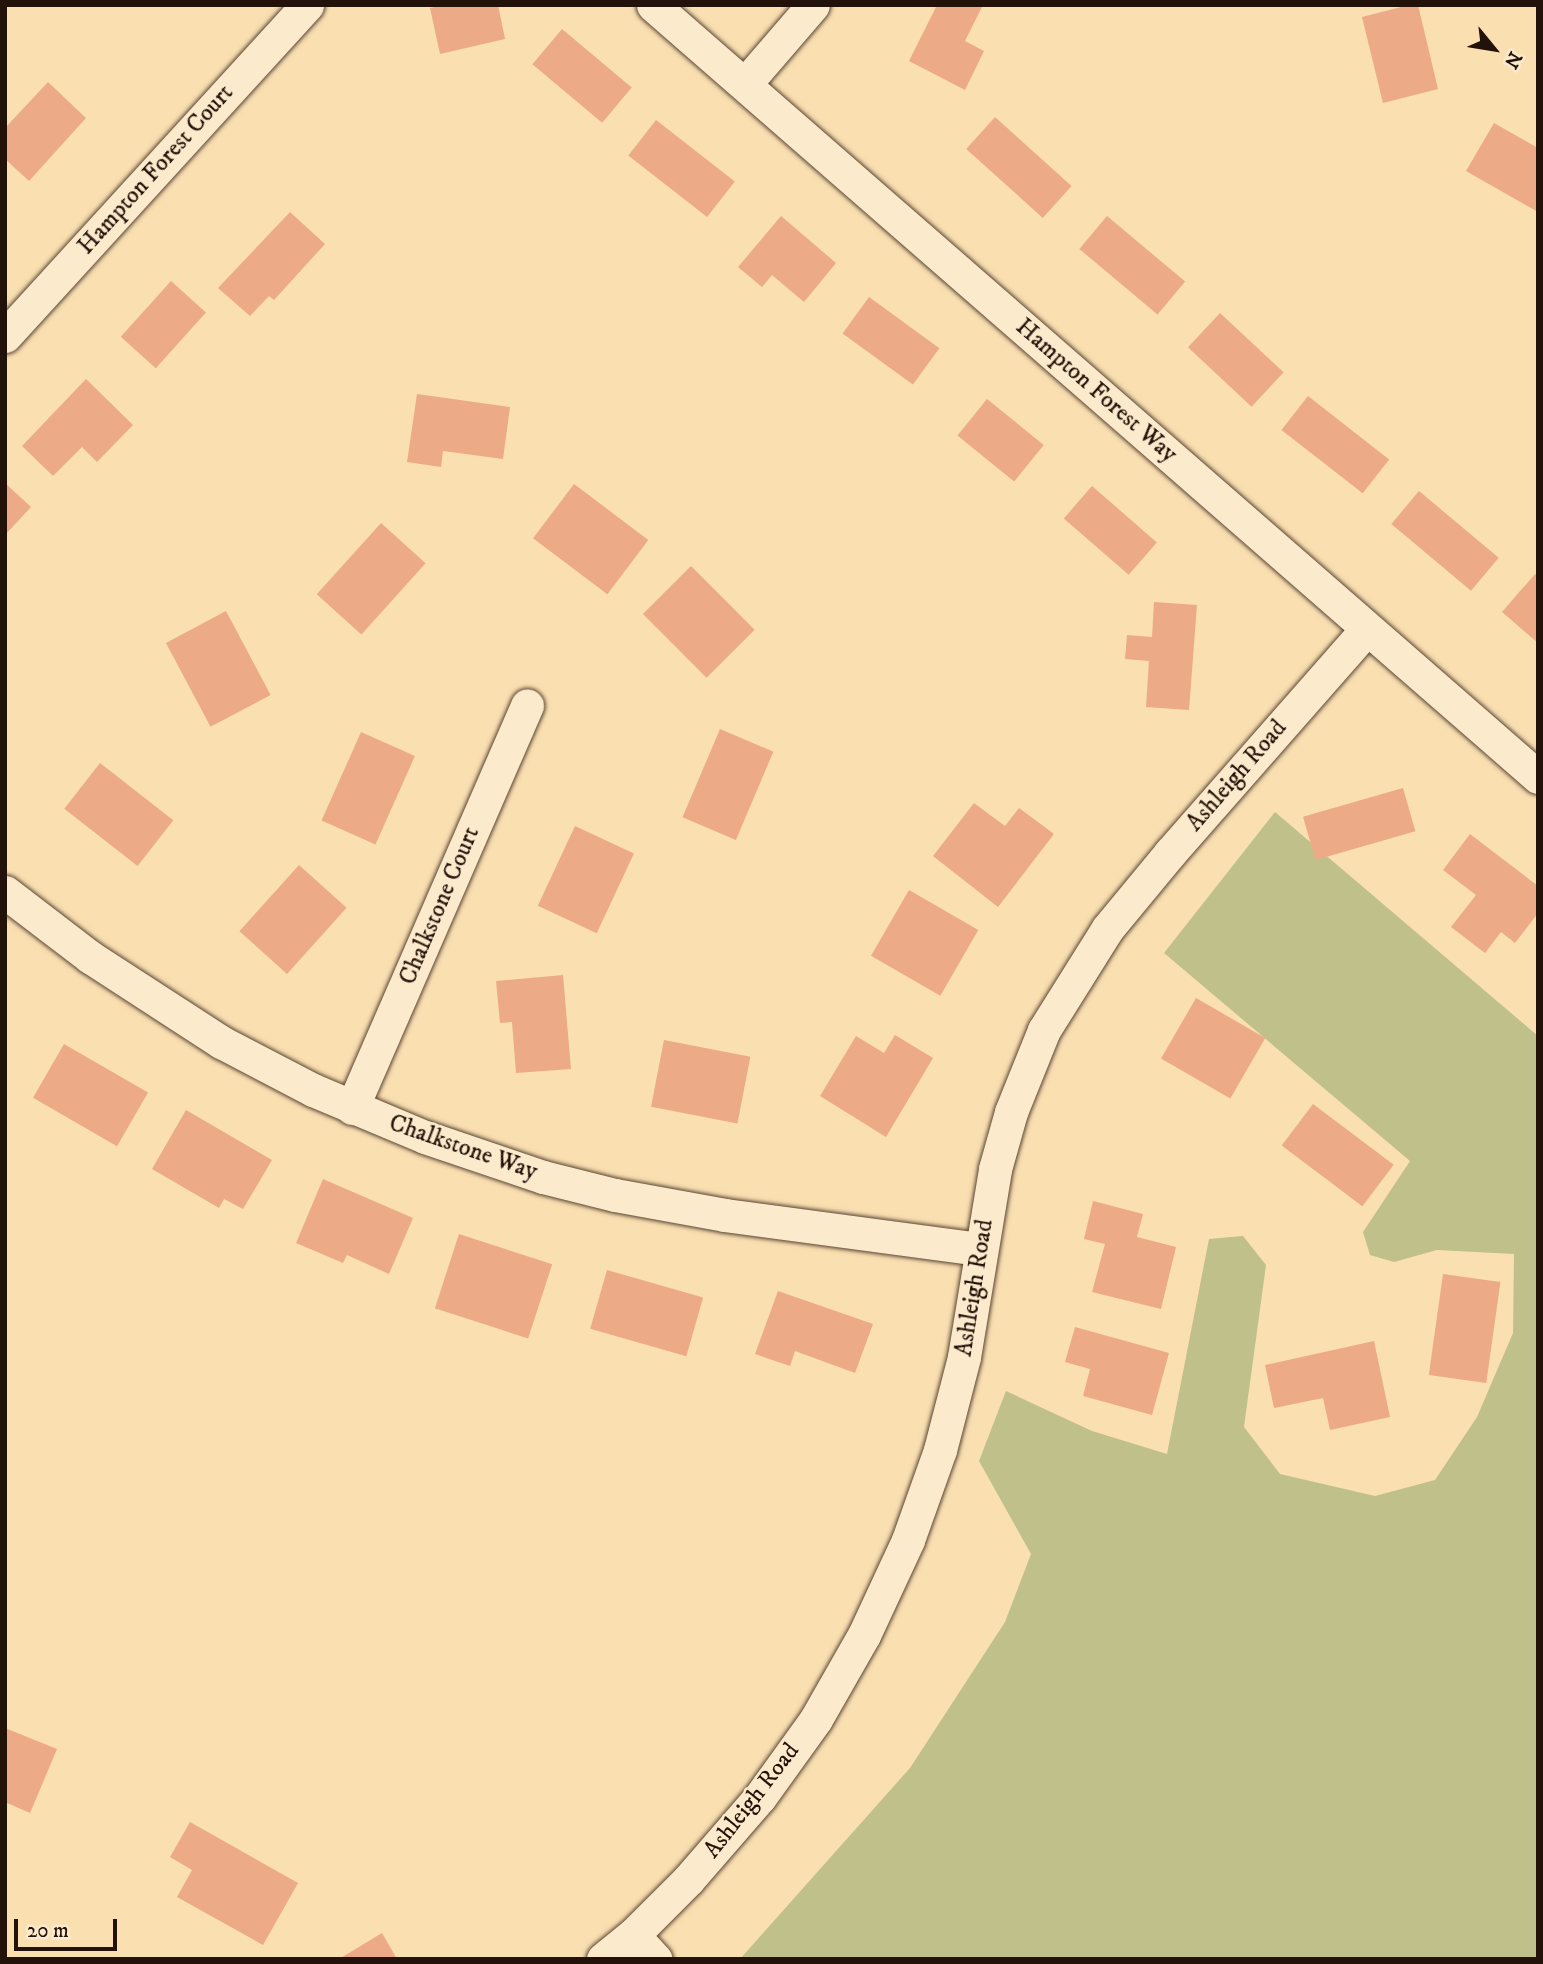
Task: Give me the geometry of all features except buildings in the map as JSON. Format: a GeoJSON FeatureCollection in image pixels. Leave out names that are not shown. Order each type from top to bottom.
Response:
{"type":"FeatureCollection","features":[{"type":"Feature","properties":{"kind":"street","name":"Hampton Forest Court"},"geometry":{"type":"LineString","coordinates":[[5,336],[307,5]]}},
{"type":"Feature","properties":{"kind":"street","name":"Hampton Forest Way"},"geometry":{"type":"LineString","coordinates":[[653,5],[1538,777]]}},
{"type":"Feature","properties":{"kind":"street"},"geometry":{"type":"LineString","coordinates":[[745,84],[813,5]]}},
{"type":"Feature","properties":{"kind":"street","name":"Ashleigh Road"},"geometry":{"type":"LineString","coordinates":[[603,1959],[633,1935],[688,1880],[760,1797],[816,1719],[864,1635],[908,1540],[940,1450],[964,1357],[995,1169],[1011,1112],[1044,1030],[1075,976],[1108,928],[1170,853],[1367,629]]}},
{"type":"Feature","properties":{"kind":"street","name":"Chalkstone Court"},"geometry":{"type":"LineString","coordinates":[[352,1108],[527,705]]}},
{"type":"Feature","properties":{"kind":"street","name":"Chalkstone Way"},"geometry":{"type":"LineString","coordinates":[[5,892],[69,943],[144,995],[221,1042],[352,1108],[425,1137],[543,1177],[615,1195],[725,1215],[981,1248]]}},
{"type":"Feature","properties":{"kind":"street"},"geometry":{"type":"LineString","coordinates":[[633,1935],[655,1959]]}},
{"type":"Feature","properties":{"kind":"green space"},"geometry":{"type":"Polygon","coordinates":[[[1275,812],[1538,1036],[1538,1959],[740,1959],[910,1768],[1005,1622],[1031,1554],[979,1461],[1006,1391],[1092,1431],[1167,1454],[1209,1239],[1243,1236],[1266,1265],[1244,1427],[1280,1474],[1375,1496],[1435,1480],[1477,1417],[1513,1333],[1514,1254],[1437,1250],[1394,1262],[1370,1255],[1363,1232],[1410,1161],[1164,953],[1275,812]]]}}]}
